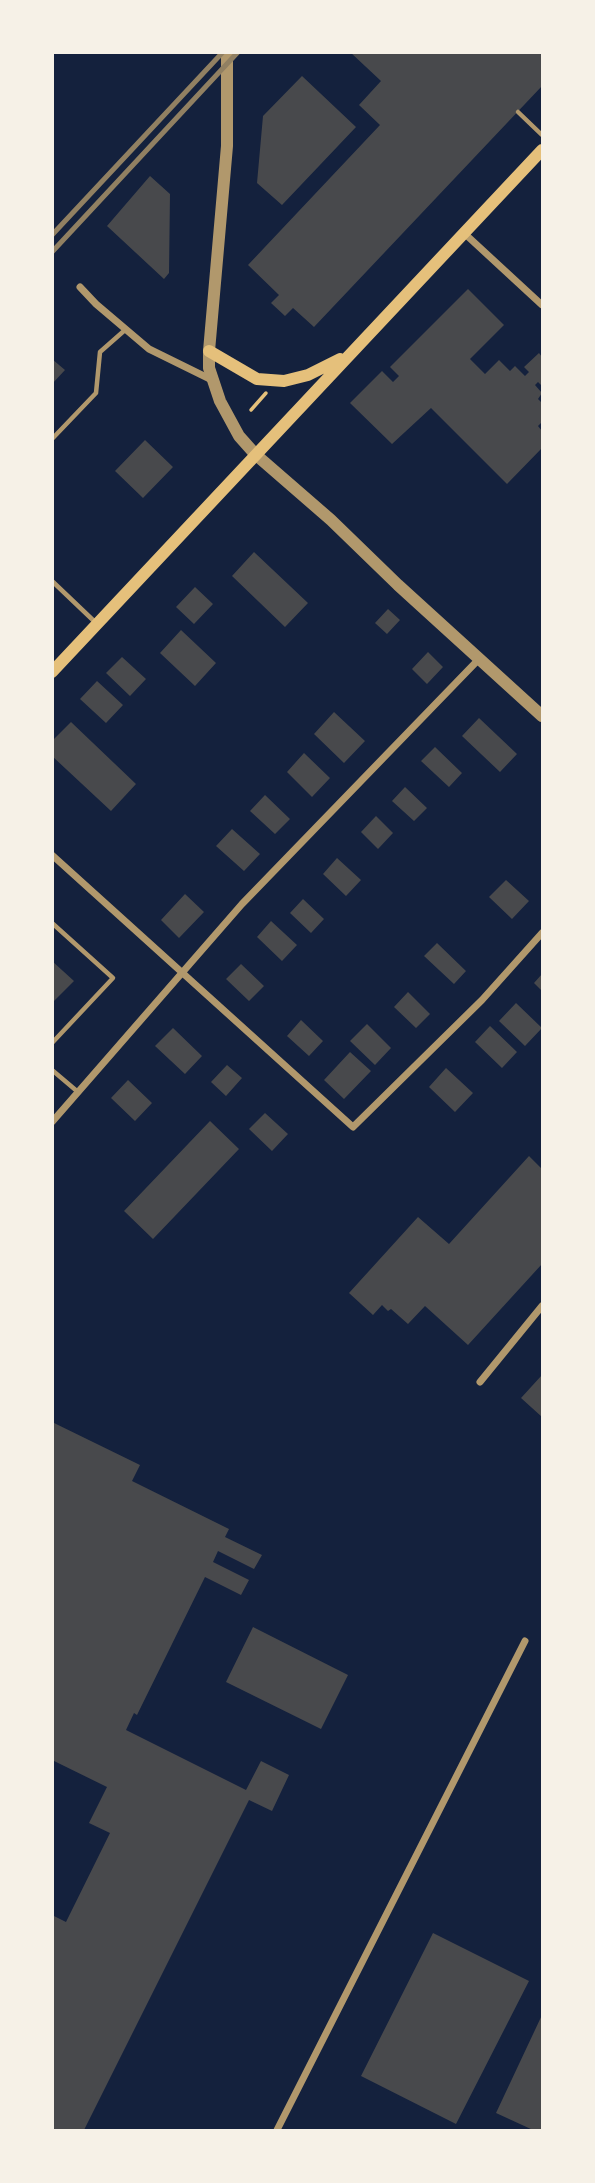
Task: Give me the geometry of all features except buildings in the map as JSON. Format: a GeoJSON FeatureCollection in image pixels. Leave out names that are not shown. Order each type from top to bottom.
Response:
{"type":"FeatureCollection","features":[{"type":"Feature","properties":{"kind":"main road"},"geometry":{"type":"LineString","coordinates":[[52,672],[542,150]]}},
{"type":"Feature","properties":{"kind":"main road"},"geometry":{"type":"LineString","coordinates":[[209,351],[257,379],[284,381],[309,375],[347,356]]}},
{"type":"Feature","properties":{"kind":"street"},"geometry":{"type":"LineString","coordinates":[[227,52],[227,146],[209,351],[209,368],[220,401],[239,436],[255,454],[331,520],[542,716]]}},
{"type":"Feature","properties":{"kind":"street"},"geometry":{"type":"LineString","coordinates":[[464,233],[542,305]]}},
{"type":"Feature","properties":{"kind":"street"},"geometry":{"type":"LineString","coordinates":[[80,287],[149,349],[212,380]]}},
{"type":"Feature","properties":{"kind":"street"},"geometry":{"type":"LineString","coordinates":[[52,1122],[242,904],[480,658]]}},
{"type":"Feature","properties":{"kind":"street"},"geometry":{"type":"LineString","coordinates":[[52,855],[353,1127],[482,1000],[542,933]]}},
{"type":"Feature","properties":{"kind":"street"},"geometry":{"type":"LineString","coordinates":[[480,1382],[542,1306]]}},
{"type":"Feature","properties":{"kind":"street"},"geometry":{"type":"LineString","coordinates":[[277,2130],[525,1641]]}},
{"type":"Feature","properties":{"kind":"lane"},"geometry":{"type":"LineString","coordinates":[[518,112],[542,135]]}},
{"type":"Feature","properties":{"kind":"lane"},"geometry":{"type":"LineString","coordinates":[[52,439],[96,393],[100,352],[125,330]]}},
{"type":"Feature","properties":{"kind":"lane"},"geometry":{"type":"LineString","coordinates":[[52,581],[97,624]]}},
{"type":"Feature","properties":{"kind":"lane"},"geometry":{"type":"LineString","coordinates":[[52,923],[113,978],[52,1043]]}},
{"type":"Feature","properties":{"kind":"lane"},"geometry":{"type":"LineString","coordinates":[[52,1070],[78,1092]]}},
{"type":"Feature","properties":{"kind":"path"},"geometry":{"type":"LineString","coordinates":[[251,410],[267,390]]}},
{"type":"Feature","properties":{"kind":"railway"},"geometry":{"type":"LineString","coordinates":[[52,235],[223,52]]}},
{"type":"Feature","properties":{"kind":"railway"},"geometry":{"type":"LineString","coordinates":[[52,252],[238,52]]}}]}
